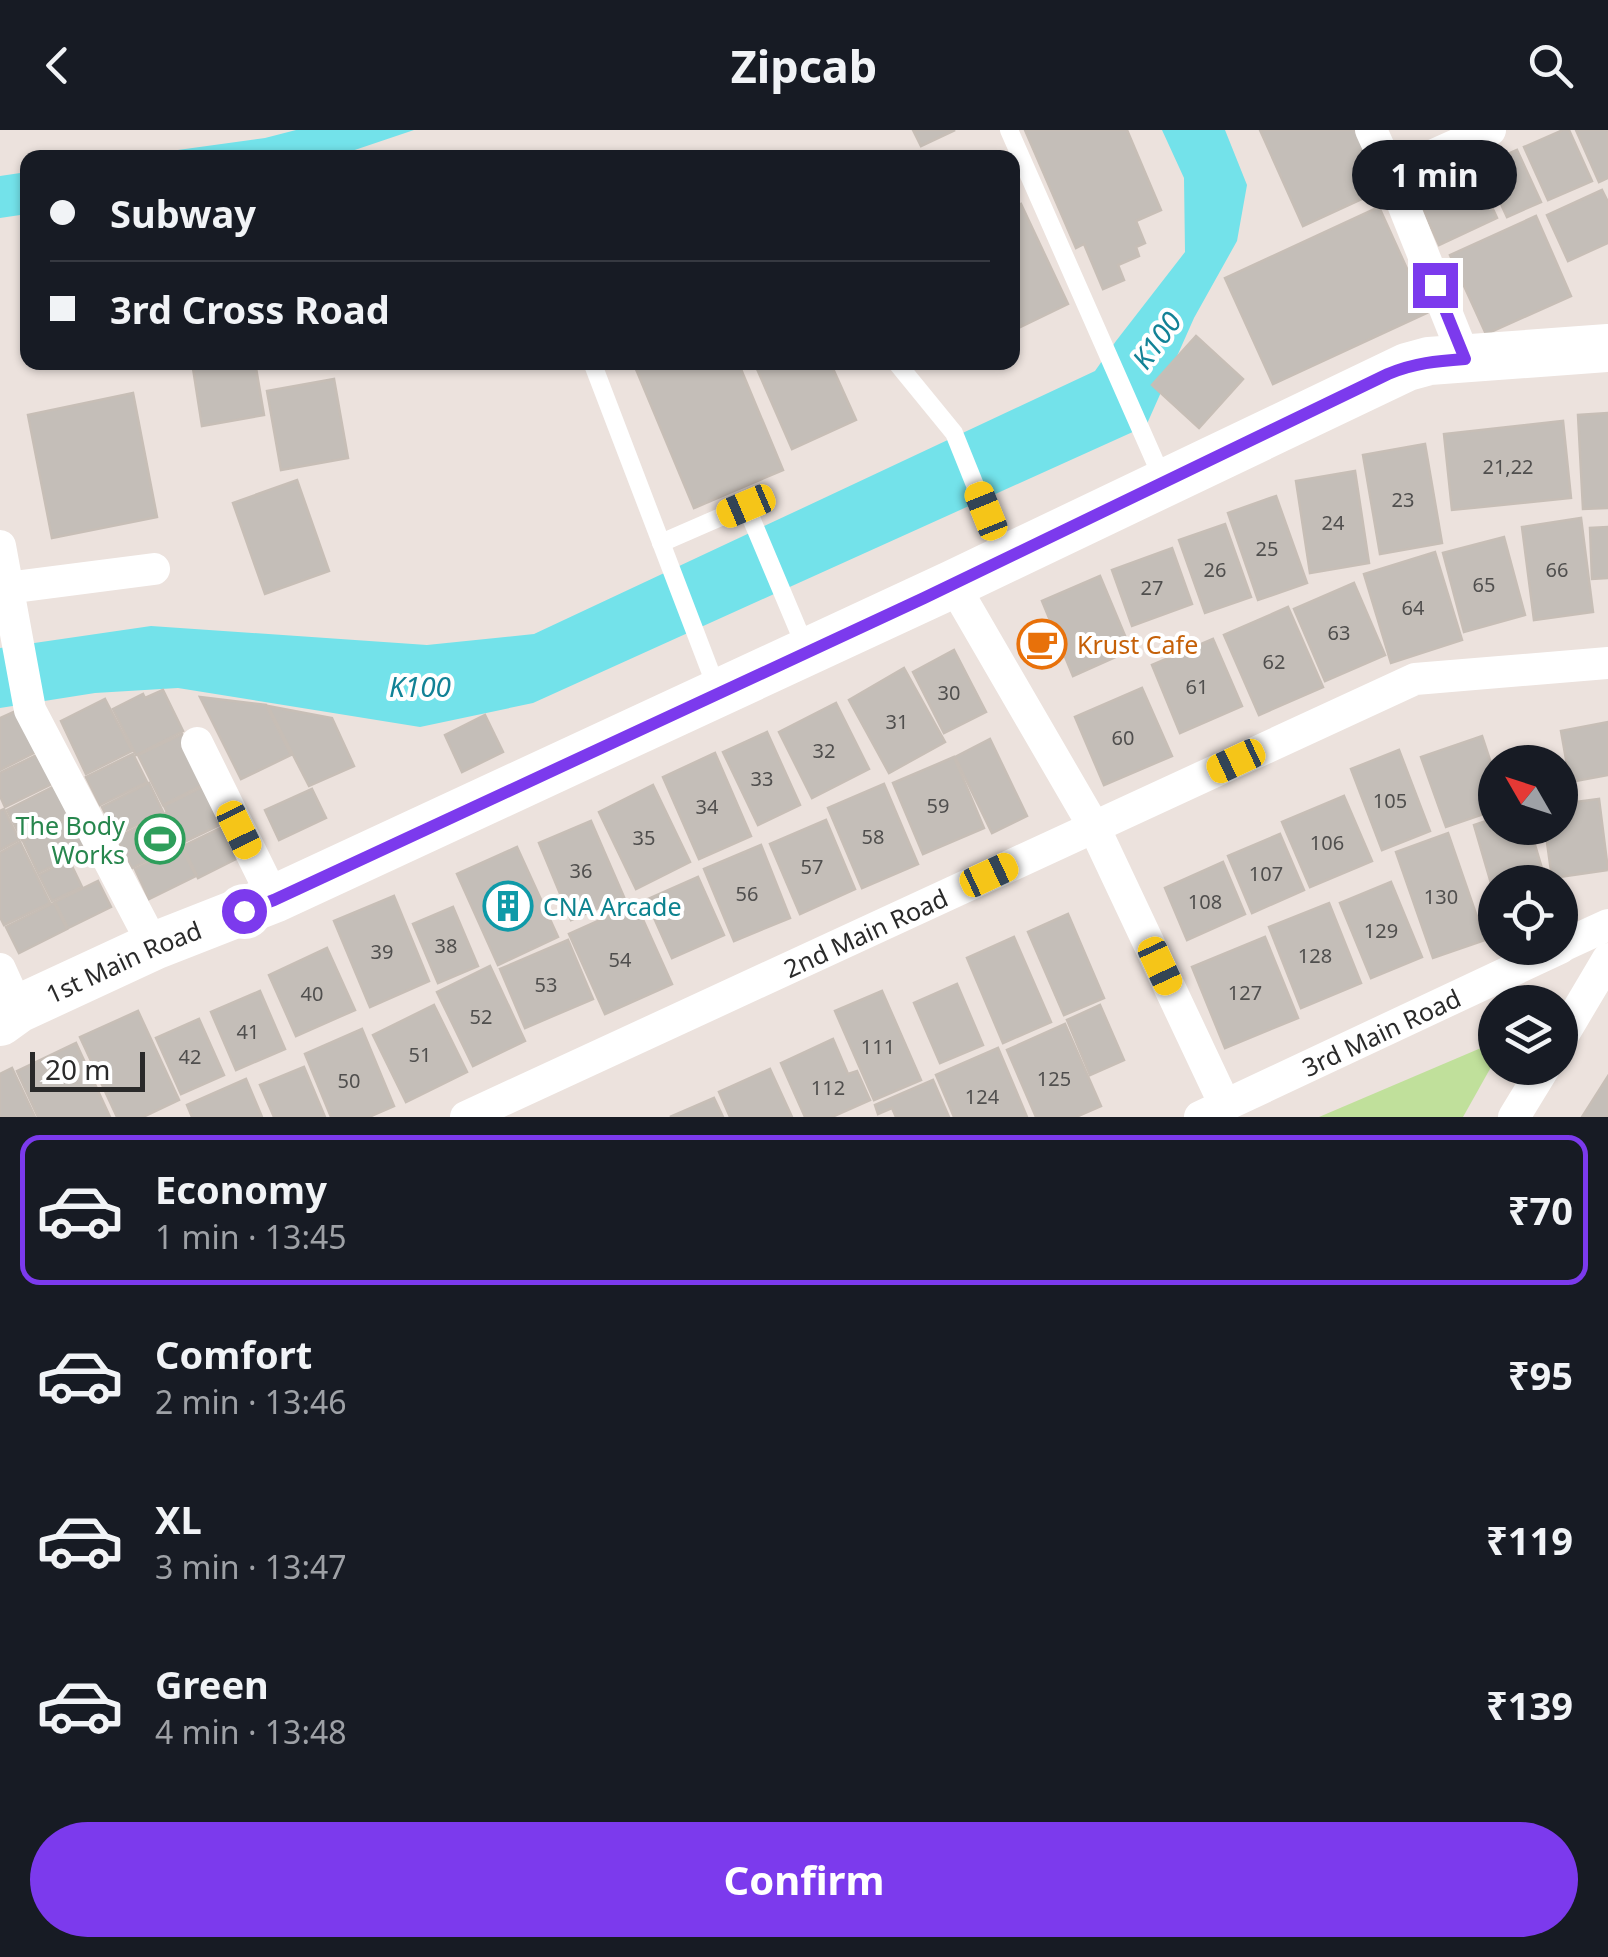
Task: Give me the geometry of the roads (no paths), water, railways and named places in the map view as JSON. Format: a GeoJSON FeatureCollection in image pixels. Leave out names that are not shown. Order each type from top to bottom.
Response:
{"type":"FeatureCollection","features":[{"type":"Feature","properties":{"kind":"street"},"geometry":{"type":"LineString","coordinates":[[1371,130],[1465,359]]}},
{"type":"Feature","properties":{"kind":"street"},"geometry":{"type":"LineString","coordinates":[[1391,174],[1490,130]]}},
{"type":"Feature","properties":{"kind":"street","name":"1st Main Road"},"geometry":{"type":"LineString","coordinates":[[4,1002],[274,900],[953,584],[1406,366],[1608,348]]}},
{"type":"Feature","properties":{"kind":"street"},"geometry":{"type":"LineString","coordinates":[[0,546],[3,588],[30,710],[154,946]]}},
{"type":"Feature","properties":{"kind":"street"},"geometry":{"type":"LineString","coordinates":[[3,588],[154,568]]}},
{"type":"Feature","properties":{"kind":"street"},"geometry":{"type":"LineString","coordinates":[[953,584],[1094,827],[1212,1111]]}},
{"type":"Feature","properties":{"kind":"street","name":"2nd Main Road"},"geometry":{"type":"LineString","coordinates":[[466,1117],[1415,679],[1608,663]]}},
{"type":"Feature","properties":{"kind":"street"},"geometry":{"type":"LineString","coordinates":[[197,742],[274,900]]}},
{"type":"Feature","properties":{"kind":"street","name":"3rd Main Road"},"geometry":{"type":"LineString","coordinates":[[1578,939],[1608,925]]}},
{"type":"Feature","properties":{"kind":"street"},"geometry":{"type":"LineString","coordinates":[[1578,1010],[1608,959]]}},
{"type":"Feature","properties":{"kind":"street","name":"3rd Main Road"},"geometry":{"type":"LineString","coordinates":[[1212,1111],[1522,965]]}},
{"type":"Feature","properties":{"kind":"street"},"geometry":{"type":"LineString","coordinates":[[1514,1117],[1534,1085]]}},
{"type":"Feature","properties":{"kind":"lane"},"geometry":{"type":"LineString","coordinates":[[1020,155],[1164,482]]}},
{"type":"Feature","properties":{"kind":"lane"},"geometry":{"type":"LineString","coordinates":[[595,370],[718,693]]}},
{"type":"Feature","properties":{"kind":"lane"},"geometry":{"type":"LineString","coordinates":[[903,370],[954,433],[1005,559]]}},
{"type":"Feature","properties":{"kind":"lane"},"geometry":{"type":"LineString","coordinates":[[661,542],[746,506],[808,652]]}},
{"type":"Feature","properties":{"kind":"water"},"geometry":{"type":"Polygon","coordinates":[[[296,130],[414,130],[355,150],[178,150],[296,130]]]}},
{"type":"Feature","properties":{"kind":"water","name":"K100"},"geometry":{"type":"Polygon","coordinates":[[[1162,130],[1225,130],[1247,185],[1237,241],[1194,318],[1146,426],[533,703],[420,727],[178,688],[95,693],[0,708],[0,648],[151,626],[427,645],[534,634],[1095,371],[1185,252],[1184,178],[1162,130]]]}},
{"type":"Feature","properties":{"kind":"water"},"geometry":{"type":"Polygon","coordinates":[[[20,173],[20,215],[0,218],[0,176],[20,173]]]}},
{"type":"Feature","properties":{"kind":"place","name":"Krust Cafe"},"geometry":{"type":"Point","coordinates":[1042,644]}},
{"type":"Feature","properties":{"kind":"place","name":"The Body Works"},"geometry":{"type":"Point","coordinates":[160,839]}},
{"type":"Feature","properties":{"kind":"place","name":"CNA Arcade"},"geometry":{"type":"Point","coordinates":[508,906]}}]}
